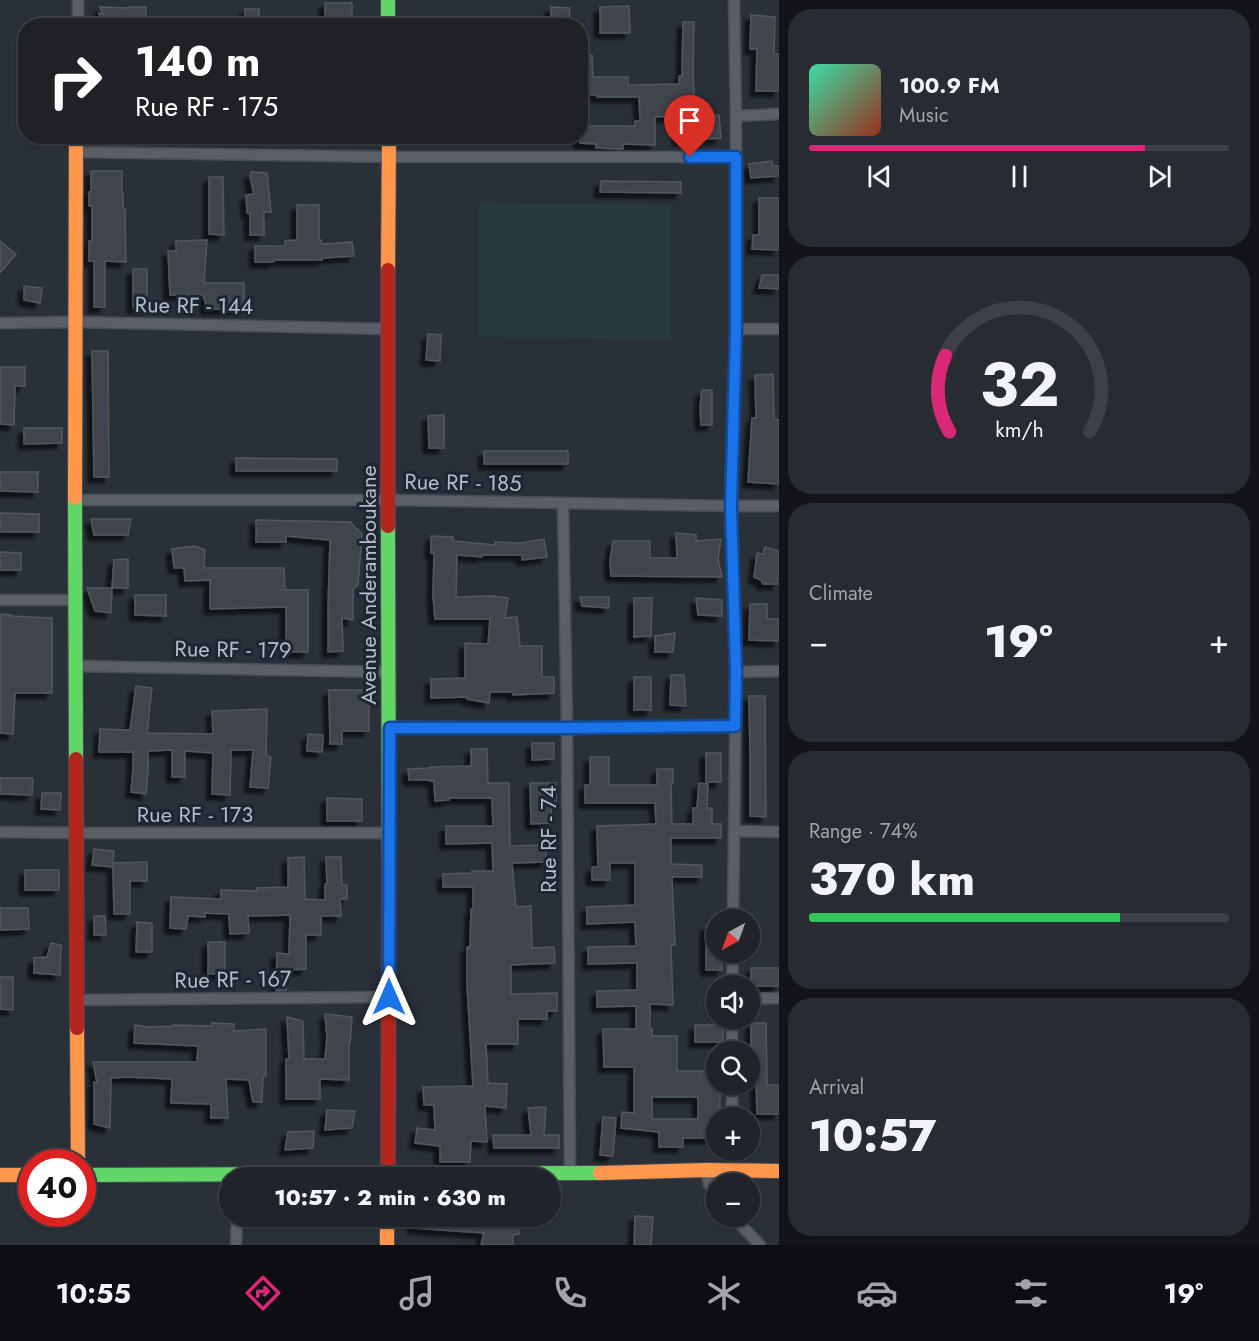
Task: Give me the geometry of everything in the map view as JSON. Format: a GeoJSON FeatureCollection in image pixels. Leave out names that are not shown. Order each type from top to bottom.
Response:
{"type":"FeatureCollection","features":[{"type":"Feature","properties":{"kind":"street"},"geometry":{"type":"LineString","coordinates":[[78,0],[78,18]]}},
{"type":"Feature","properties":{"kind":"street"},"geometry":{"type":"LineString","coordinates":[[388,0],[388,18]]}},
{"type":"Feature","properties":{"kind":"street"},"geometry":{"type":"LineString","coordinates":[[733,909],[736,672],[731,506],[736,329],[734,0]]}},
{"type":"Feature","properties":{"kind":"street"},"geometry":{"type":"LineString","coordinates":[[736,116],[779,114]]}},
{"type":"Feature","properties":{"kind":"street"},"geometry":{"type":"LineString","coordinates":[[76,144],[75,666],[78,1149]]}},
{"type":"Feature","properties":{"kind":"street","name":"Avenue Anderamboukane"},"geometry":{"type":"LineString","coordinates":[[388,1167],[390,672],[387,329],[389,144]]}},
{"type":"Feature","properties":{"kind":"street"},"geometry":{"type":"LineString","coordinates":[[76,152],[390,158],[736,157]]}},
{"type":"Feature","properties":{"kind":"street","name":"Rue RF - 144"},"geometry":{"type":"LineString","coordinates":[[0,323],[76,322],[387,329]]}},
{"type":"Feature","properties":{"kind":"street"},"geometry":{"type":"LineString","coordinates":[[736,329],[779,328]]}},
{"type":"Feature","properties":{"kind":"street","name":"Rue RF - 185"},"geometry":{"type":"LineString","coordinates":[[75,500],[388,500],[779,506]]}},
{"type":"Feature","properties":{"kind":"street","name":"Rue RF - 74"},"geometry":{"type":"LineString","coordinates":[[563,503],[570,1174]]}},
{"type":"Feature","properties":{"kind":"street"},"geometry":{"type":"LineString","coordinates":[[0,600],[76,600]]}},
{"type":"Feature","properties":{"kind":"street","name":"Rue RF - 179"},"geometry":{"type":"LineString","coordinates":[[75,666],[390,672]]}},
{"type":"Feature","properties":{"kind":"street"},"geometry":{"type":"LineString","coordinates":[[736,672],[779,671]]}},
{"type":"Feature","properties":{"kind":"street"},"geometry":{"type":"LineString","coordinates":[[390,728],[735,726]]}},
{"type":"Feature","properties":{"kind":"street"},"geometry":{"type":"LineString","coordinates":[[735,831],[779,832]]}},
{"type":"Feature","properties":{"kind":"street","name":"Rue RF - 173"},"geometry":{"type":"LineString","coordinates":[[0,832],[76,834],[390,833]]}},
{"type":"Feature","properties":{"kind":"street","name":"Rue RF - 167"},"geometry":{"type":"LineString","coordinates":[[77,1000],[389,997]]}},
{"type":"Feature","properties":{"kind":"street"},"geometry":{"type":"LineString","coordinates":[[760,999],[779,998]]}},
{"type":"Feature","properties":{"kind":"street"},"geometry":{"type":"LineString","coordinates":[[732,1161],[732,1170]]}},
{"type":"Feature","properties":{"kind":"street"},"geometry":{"type":"LineString","coordinates":[[561,1174],[706,1170],[779,1171]]}},
{"type":"Feature","properties":{"kind":"street"},"geometry":{"type":"LineString","coordinates":[[0,1175],[18,1175]]}},
{"type":"Feature","properties":{"kind":"street"},"geometry":{"type":"LineString","coordinates":[[96,1175],[219,1176]]}},
{"type":"Feature","properties":{"kind":"street"},"geometry":{"type":"LineString","coordinates":[[236,1245],[237,1227]]}},
{"type":"Feature","properties":{"kind":"street"},"geometry":{"type":"LineString","coordinates":[[387,1227],[387,1245]]}},
{"type":"Feature","properties":{"kind":"street"},"geometry":{"type":"LineString","coordinates":[[743,1227],[760,1245]]}},
{"type":"Feature","properties":{"kind":"green space"},"geometry":{"type":"Polygon","coordinates":[[[479,203],[670,205],[670,339],[479,337],[479,203]]]}},
{"type":"Feature","properties":{"kind":"building"},"geometry":{"type":"Polygon","coordinates":[[[325,3],[352,3],[352,18],[325,18],[325,3]]]}},
{"type":"Feature","properties":{"kind":"building"},"geometry":{"type":"Polygon","coordinates":[[[629,6],[630,33],[600,33],[600,7],[629,6]]]}},
{"type":"Feature","properties":{"kind":"building"},"geometry":{"type":"Polygon","coordinates":[[[100,7],[146,7],[146,18],[100,18],[99,13],[103,14],[100,7]]]}},
{"type":"Feature","properties":{"kind":"building"},"geometry":{"type":"Polygon","coordinates":[[[551,7],[570,8],[569,18],[551,18],[551,7]]]}},
{"type":"Feature","properties":{"kind":"building"},"geometry":{"type":"Polygon","coordinates":[[[245,9],[259,9],[259,18],[245,18],[245,9]]]}},
{"type":"Feature","properties":{"kind":"building"},"geometry":{"type":"Polygon","coordinates":[[[751,15],[775,17],[774,54],[779,54],[779,91],[756,91],[757,49],[750,49],[751,15]]]}},
{"type":"Feature","properties":{"kind":"building"},"geometry":{"type":"Polygon","coordinates":[[[683,22],[694,22],[693,75],[696,117],[719,115],[721,138],[678,140],[678,116],[655,117],[655,145],[623,144],[623,149],[596,148],[596,144],[588,144],[588,126],[635,126],[635,121],[640,121],[639,97],[588,95],[588,55],[592,55],[593,77],[628,77],[628,85],[679,84],[679,76],[682,76],[683,22]]]}},
{"type":"Feature","properties":{"kind":"building"},"geometry":{"type":"Polygon","coordinates":[[[772,161],[773,166],[779,166],[779,176],[751,178],[749,164],[772,161]]]}},
{"type":"Feature","properties":{"kind":"building"},"geometry":{"type":"Polygon","coordinates":[[[91,171],[122,171],[126,262],[105,261],[105,307],[94,307],[94,261],[89,261],[89,241],[92,241],[92,206],[89,206],[91,171]]]}},
{"type":"Feature","properties":{"kind":"building"},"geometry":{"type":"Polygon","coordinates":[[[251,172],[267,173],[271,212],[264,212],[264,235],[250,235],[250,213],[247,213],[246,195],[254,194],[251,172]]]}},
{"type":"Feature","properties":{"kind":"building"},"geometry":{"type":"Polygon","coordinates":[[[209,177],[223,177],[224,235],[209,234],[209,177]]]}},
{"type":"Feature","properties":{"kind":"building"},"geometry":{"type":"Polygon","coordinates":[[[601,181],[681,182],[681,193],[600,192],[601,181]]]}},
{"type":"Feature","properties":{"kind":"building"},"geometry":{"type":"Polygon","coordinates":[[[759,198],[779,198],[779,250],[752,249],[753,235],[759,235],[759,198]]]}},
{"type":"Feature","properties":{"kind":"building"},"geometry":{"type":"Polygon","coordinates":[[[297,205],[319,205],[319,240],[322,244],[352,242],[354,256],[322,258],[322,260],[255,262],[255,246],[285,246],[285,241],[297,240],[297,205]]]}},
{"type":"Feature","properties":{"kind":"building"},"geometry":{"type":"Polygon","coordinates":[[[207,240],[204,283],[244,283],[244,309],[207,309],[203,295],[170,295],[168,251],[176,251],[176,241],[207,240]]]}},
{"type":"Feature","properties":{"kind":"building"},"geometry":{"type":"Polygon","coordinates":[[[0,241],[16,254],[0,273],[0,241]]]}},
{"type":"Feature","properties":{"kind":"building"},"geometry":{"type":"Polygon","coordinates":[[[133,269],[147,269],[147,308],[133,308],[133,269]]]}},
{"type":"Feature","properties":{"kind":"building"},"geometry":{"type":"Polygon","coordinates":[[[762,275],[779,275],[779,289],[759,288],[762,275]]]}},
{"type":"Feature","properties":{"kind":"building"},"geometry":{"type":"Polygon","coordinates":[[[24,286],[42,288],[40,303],[24,300],[24,286]]]}},
{"type":"Feature","properties":{"kind":"building"},"geometry":{"type":"Polygon","coordinates":[[[428,334],[441,335],[440,361],[426,360],[428,334]]]}},
{"type":"Feature","properties":{"kind":"building"},"geometry":{"type":"Polygon","coordinates":[[[92,351],[108,351],[109,477],[94,477],[92,351]]]}},
{"type":"Feature","properties":{"kind":"building"},"geometry":{"type":"Polygon","coordinates":[[[0,367],[25,367],[25,386],[15,386],[14,425],[0,424],[0,367]]]}},
{"type":"Feature","properties":{"kind":"building"},"geometry":{"type":"Polygon","coordinates":[[[773,374],[774,419],[779,420],[779,484],[748,482],[752,418],[756,418],[755,375],[773,374]]]}},
{"type":"Feature","properties":{"kind":"building"},"geometry":{"type":"Polygon","coordinates":[[[702,390],[712,390],[712,425],[701,425],[702,390]]]}},
{"type":"Feature","properties":{"kind":"building"},"geometry":{"type":"Polygon","coordinates":[[[444,415],[444,448],[429,448],[428,416],[444,415]]]}},
{"type":"Feature","properties":{"kind":"building"},"geometry":{"type":"Polygon","coordinates":[[[24,428],[62,428],[62,443],[24,444],[24,428]]]}},
{"type":"Feature","properties":{"kind":"building"},"geometry":{"type":"Polygon","coordinates":[[[484,451],[568,451],[568,464],[484,464],[484,451]]]}},
{"type":"Feature","properties":{"kind":"building"},"geometry":{"type":"Polygon","coordinates":[[[236,458],[337,459],[337,471],[236,471],[236,458]]]}},
{"type":"Feature","properties":{"kind":"building"},"geometry":{"type":"Polygon","coordinates":[[[0,472],[38,472],[38,492],[0,491],[0,472]]]}},
{"type":"Feature","properties":{"kind":"building"},"geometry":{"type":"Polygon","coordinates":[[[0,513],[39,514],[39,532],[0,532],[0,513]]]}},
{"type":"Feature","properties":{"kind":"building"},"geometry":{"type":"Polygon","coordinates":[[[91,519],[131,519],[128,535],[94,535],[91,519]]]}},
{"type":"Feature","properties":{"kind":"building"},"geometry":{"type":"Polygon","coordinates":[[[256,520],[350,522],[362,534],[358,585],[353,589],[353,620],[342,618],[343,651],[328,652],[330,540],[286,536],[286,542],[256,542],[256,520]]]}},
{"type":"Feature","properties":{"kind":"building"},"geometry":{"type":"Polygon","coordinates":[[[676,533],[696,535],[696,541],[721,539],[718,559],[722,577],[611,576],[610,561],[613,541],[650,541],[650,558],[677,558],[676,533]]]}},
{"type":"Feature","properties":{"kind":"building"},"geometry":{"type":"Polygon","coordinates":[[[431,536],[453,537],[453,541],[495,545],[495,542],[520,543],[544,539],[547,557],[522,560],[522,555],[482,555],[482,557],[457,555],[456,597],[508,598],[505,618],[517,617],[520,646],[542,646],[542,677],[554,677],[554,693],[513,695],[513,692],[490,692],[489,703],[467,699],[467,697],[431,698],[431,679],[465,678],[465,643],[488,644],[490,619],[435,619],[434,553],[431,553],[431,536]]]}},
{"type":"Feature","properties":{"kind":"building"},"geometry":{"type":"Polygon","coordinates":[[[195,546],[205,550],[204,568],[284,568],[285,590],[308,590],[308,652],[286,652],[286,607],[210,609],[210,580],[185,581],[184,568],[174,568],[172,549],[195,546]]]}},
{"type":"Feature","properties":{"kind":"building"},"geometry":{"type":"Polygon","coordinates":[[[765,547],[779,551],[778,584],[763,584],[761,580],[754,577],[757,553],[763,554],[765,547]]]}},
{"type":"Feature","properties":{"kind":"building"},"geometry":{"type":"Polygon","coordinates":[[[0,552],[21,553],[21,570],[0,570],[0,552]]]}},
{"type":"Feature","properties":{"kind":"building"},"geometry":{"type":"Polygon","coordinates":[[[128,559],[128,588],[112,588],[114,560],[128,559]]]}},
{"type":"Feature","properties":{"kind":"building"},"geometry":{"type":"Polygon","coordinates":[[[87,588],[112,588],[111,613],[95,611],[87,588]]]}},
{"type":"Feature","properties":{"kind":"building"},"geometry":{"type":"Polygon","coordinates":[[[135,595],[166,595],[166,616],[135,615],[135,595]]]}},
{"type":"Feature","properties":{"kind":"building"},"geometry":{"type":"Polygon","coordinates":[[[580,597],[609,597],[609,608],[582,606],[580,597]]]}},
{"type":"Feature","properties":{"kind":"building"},"geometry":{"type":"Polygon","coordinates":[[[634,598],[652,598],[651,636],[634,637],[634,598]]]}},
{"type":"Feature","properties":{"kind":"building"},"geometry":{"type":"Polygon","coordinates":[[[696,598],[722,600],[722,616],[698,615],[696,598]]]}},
{"type":"Feature","properties":{"kind":"building"},"geometry":{"type":"Polygon","coordinates":[[[750,604],[767,604],[767,619],[779,619],[779,641],[749,640],[750,604]]]}},
{"type":"Feature","properties":{"kind":"building"},"geometry":{"type":"Polygon","coordinates":[[[0,614],[52,618],[52,693],[15,693],[13,734],[0,733],[0,614]]]}},
{"type":"Feature","properties":{"kind":"building"},"geometry":{"type":"Polygon","coordinates":[[[675,633],[673,652],[655,652],[655,636],[675,633]]]}},
{"type":"Feature","properties":{"kind":"building"},"geometry":{"type":"Polygon","coordinates":[[[671,675],[684,675],[686,706],[670,705],[671,675]]]}},
{"type":"Feature","properties":{"kind":"building"},"geometry":{"type":"Polygon","coordinates":[[[634,677],[651,677],[651,710],[634,710],[634,677]]]}},
{"type":"Feature","properties":{"kind":"building"},"geometry":{"type":"Polygon","coordinates":[[[136,686],[152,688],[147,733],[213,734],[212,711],[267,709],[266,756],[271,757],[268,788],[250,787],[253,750],[231,750],[230,795],[212,794],[213,753],[185,751],[185,777],[172,777],[172,750],[148,751],[146,794],[131,792],[133,752],[99,752],[100,729],[130,730],[136,686]]]}},
{"type":"Feature","properties":{"kind":"building"},"geometry":{"type":"Polygon","coordinates":[[[329,690],[369,690],[369,731],[342,731],[342,744],[330,744],[329,690]]]}},
{"type":"Feature","properties":{"kind":"building"},"geometry":{"type":"Polygon","coordinates":[[[749,696],[765,696],[766,817],[750,816],[749,696]]]}},
{"type":"Feature","properties":{"kind":"building"},"geometry":{"type":"Polygon","coordinates":[[[308,734],[323,735],[322,752],[307,751],[308,734]]]}},
{"type":"Feature","properties":{"kind":"building"},"geometry":{"type":"Polygon","coordinates":[[[532,743],[554,743],[554,759],[532,760],[532,743]]]}},
{"type":"Feature","properties":{"kind":"building"},"geometry":{"type":"Polygon","coordinates":[[[471,749],[487,749],[488,783],[509,783],[510,846],[546,845],[546,862],[512,863],[516,907],[531,906],[532,948],[554,947],[555,963],[511,965],[511,994],[557,993],[557,1011],[547,1011],[547,1019],[518,1019],[518,1044],[486,1044],[488,1083],[507,1084],[506,1108],[485,1106],[487,1142],[471,1141],[470,1162],[440,1162],[440,1146],[415,1143],[417,1128],[435,1130],[434,1105],[424,1105],[423,1087],[473,1086],[467,947],[470,947],[473,887],[443,887],[443,874],[493,871],[492,843],[446,844],[446,826],[493,826],[492,798],[449,798],[449,800],[435,801],[434,781],[409,780],[408,769],[471,766],[471,749]]]}},
{"type":"Feature","properties":{"kind":"building"},"geometry":{"type":"Polygon","coordinates":[[[706,753],[721,753],[721,782],[706,782],[706,753]]]}},
{"type":"Feature","properties":{"kind":"building"},"geometry":{"type":"Polygon","coordinates":[[[590,757],[609,757],[609,785],[657,785],[657,769],[673,769],[672,824],[693,824],[693,808],[697,808],[699,783],[708,784],[707,808],[712,808],[712,824],[721,824],[721,838],[671,838],[671,864],[702,865],[702,877],[672,877],[675,945],[671,945],[673,1005],[650,1004],[652,1036],[677,1036],[677,1071],[706,1071],[706,1095],[720,1095],[720,1107],[706,1107],[706,1138],[683,1138],[683,1147],[659,1147],[659,1132],[621,1128],[622,1112],[634,1113],[634,1067],[604,1067],[603,1029],[636,1029],[636,1006],[597,1007],[597,991],[637,990],[637,963],[588,964],[588,947],[636,946],[635,922],[587,924],[587,907],[635,905],[635,863],[610,863],[610,880],[592,880],[592,867],[598,867],[597,826],[656,824],[655,803],[585,803],[585,785],[590,785],[590,757]],[[652,1097],[652,1119],[698,1119],[698,1097],[652,1097]]]}},
{"type":"Feature","properties":{"kind":"building"},"geometry":{"type":"Polygon","coordinates":[[[0,778],[33,778],[32,795],[0,794],[0,778]]]}},
{"type":"Feature","properties":{"kind":"building"},"geometry":{"type":"Polygon","coordinates":[[[530,783],[556,783],[556,808],[551,808],[552,823],[531,824],[530,783]]]}},
{"type":"Feature","properties":{"kind":"building"},"geometry":{"type":"Polygon","coordinates":[[[42,793],[61,793],[60,810],[41,809],[42,793]]]}},
{"type":"Feature","properties":{"kind":"building"},"geometry":{"type":"Polygon","coordinates":[[[327,798],[362,799],[362,821],[327,821],[327,798]]]}},
{"type":"Feature","properties":{"kind":"building"},"geometry":{"type":"Polygon","coordinates":[[[94,849],[114,851],[113,863],[147,862],[147,881],[130,881],[130,914],[114,914],[113,864],[113,867],[92,865],[94,849]]]}},
{"type":"Feature","properties":{"kind":"building"},"geometry":{"type":"Polygon","coordinates":[[[304,857],[305,899],[325,900],[326,857],[341,857],[342,885],[347,885],[347,899],[340,899],[341,916],[321,916],[321,935],[306,935],[306,969],[287,970],[286,990],[276,991],[277,953],[289,954],[290,915],[248,916],[249,933],[230,934],[229,914],[205,913],[205,917],[188,916],[186,929],[170,928],[171,897],[221,899],[221,890],[257,891],[257,888],[288,887],[288,858],[304,857]]]}},
{"type":"Feature","properties":{"kind":"building"},"geometry":{"type":"Polygon","coordinates":[[[25,870],[59,870],[59,890],[25,890],[25,870]]]}},
{"type":"Feature","properties":{"kind":"building"},"geometry":{"type":"Polygon","coordinates":[[[0,908],[28,908],[29,929],[1,930],[0,908]]]}},
{"type":"Feature","properties":{"kind":"building"},"geometry":{"type":"Polygon","coordinates":[[[94,916],[105,916],[106,935],[94,935],[94,916]]]}},
{"type":"Feature","properties":{"kind":"building"},"geometry":{"type":"Polygon","coordinates":[[[137,922],[152,923],[152,952],[136,952],[137,922]]]}},
{"type":"Feature","properties":{"kind":"building"},"geometry":{"type":"Polygon","coordinates":[[[208,942],[225,942],[225,974],[208,974],[208,942]]]}},
{"type":"Feature","properties":{"kind":"building"},"geometry":{"type":"Polygon","coordinates":[[[51,943],[61,945],[60,975],[34,973],[34,958],[47,957],[51,943]]]}},
{"type":"Feature","properties":{"kind":"building"},"geometry":{"type":"Polygon","coordinates":[[[706,963],[722,963],[722,970],[706,970],[706,963]]]}},
{"type":"Feature","properties":{"kind":"building"},"geometry":{"type":"Polygon","coordinates":[[[751,968],[779,968],[779,986],[760,986],[760,975],[751,975],[751,968]]]}},
{"type":"Feature","properties":{"kind":"building"},"geometry":{"type":"Polygon","coordinates":[[[0,977],[13,977],[13,1010],[0,1009],[0,977]]]}},
{"type":"Feature","properties":{"kind":"building"},"geometry":{"type":"Polygon","coordinates":[[[325,1014],[352,1017],[349,1080],[320,1079],[320,1099],[286,1099],[286,1059],[289,1059],[287,1017],[303,1021],[304,1059],[325,1059],[327,1037],[325,1014]]]}},
{"type":"Feature","properties":{"kind":"building"},"geometry":{"type":"Polygon","coordinates":[[[212,1023],[234,1024],[234,1031],[266,1029],[266,1076],[263,1076],[262,1102],[253,1102],[249,1080],[226,1079],[228,1118],[211,1118],[211,1104],[171,1103],[172,1079],[111,1078],[110,1128],[94,1124],[94,1082],[97,1083],[93,1062],[197,1062],[198,1046],[134,1043],[135,1025],[150,1027],[211,1026],[212,1023]]]}},
{"type":"Feature","properties":{"kind":"building"},"geometry":{"type":"Polygon","coordinates":[[[760,1023],[766,1023],[767,1085],[779,1085],[779,1114],[760,1114],[760,1107],[757,1107],[756,1095],[760,1095],[760,1041],[751,1041],[751,1029],[760,1029],[760,1023]]]}},
{"type":"Feature","properties":{"kind":"building"},"geometry":{"type":"Polygon","coordinates":[[[695,1025],[706,1025],[706,1029],[723,1029],[723,1041],[695,1042],[695,1025]]]}},
{"type":"Feature","properties":{"kind":"building"},"geometry":{"type":"Polygon","coordinates":[[[546,1107],[544,1135],[559,1135],[559,1148],[494,1148],[493,1135],[531,1135],[528,1108],[546,1107]]]}},
{"type":"Feature","properties":{"kind":"building"},"geometry":{"type":"Polygon","coordinates":[[[327,1110],[355,1111],[352,1128],[325,1130],[327,1110]]]}},
{"type":"Feature","properties":{"kind":"building"},"geometry":{"type":"Polygon","coordinates":[[[603,1117],[616,1118],[613,1156],[600,1155],[603,1117]]]}},
{"type":"Feature","properties":{"kind":"building"},"geometry":{"type":"Polygon","coordinates":[[[314,1131],[313,1148],[285,1150],[288,1132],[314,1131]]]}},
{"type":"Feature","properties":{"kind":"building"},"geometry":{"type":"Polygon","coordinates":[[[635,1216],[653,1217],[651,1245],[634,1245],[635,1216]]]}},
{"type":"Feature","properties":{"kind":"building"},"geometry":{"type":"Polygon","coordinates":[[[518,1227],[519,1234],[513,1235],[513,1245],[481,1245],[484,1233],[413,1228],[518,1227]]]}},
{"type":"Feature","properties":{"kind":"traffic: fast"},"geometry":{"type":"LineString","coordinates":[[388,0],[388,18]]}},
{"type":"Feature","properties":{"kind":"traffic: fast"},"geometry":{"type":"LineString","coordinates":[[75,498],[76,759]]}},
{"type":"Feature","properties":{"kind":"traffic: fast"},"geometry":{"type":"LineString","coordinates":[[388,526],[389,867]]}},
{"type":"Feature","properties":{"kind":"traffic: fast"},"geometry":{"type":"LineString","coordinates":[[96,1175],[600,1173]]}},
{"type":"Feature","properties":{"kind":"traffic: slow"},"geometry":{"type":"LineString","coordinates":[[75,498],[76,144]]}},
{"type":"Feature","properties":{"kind":"traffic: slow"},"geometry":{"type":"LineString","coordinates":[[388,270],[389,144]]}},
{"type":"Feature","properties":{"kind":"traffic: slow"},"geometry":{"type":"LineString","coordinates":[[77,1028],[78,1149]]}},
{"type":"Feature","properties":{"kind":"traffic: slow"},"geometry":{"type":"LineString","coordinates":[[600,1173],[706,1170],[779,1171]]}},
{"type":"Feature","properties":{"kind":"traffic: slow"},"geometry":{"type":"LineString","coordinates":[[0,1175],[18,1175]]}},
{"type":"Feature","properties":{"kind":"traffic: slow"},"geometry":{"type":"LineString","coordinates":[[387,1227],[387,1245]]}},
{"type":"Feature","properties":{"kind":"traffic: jam"},"geometry":{"type":"LineString","coordinates":[[388,270],[388,526]]}},
{"type":"Feature","properties":{"kind":"traffic: jam"},"geometry":{"type":"LineString","coordinates":[[76,759],[77,1028]]}},
{"type":"Feature","properties":{"kind":"traffic: jam"},"geometry":{"type":"LineString","coordinates":[[388,1167],[389,867]]}},
{"type":"Feature","properties":{"kind":"route"},"geometry":{"type":"LineString","coordinates":[[389,997],[390,728],[735,726],[736,672],[731,506],[736,329],[736,157],[690,157]]}}]}
